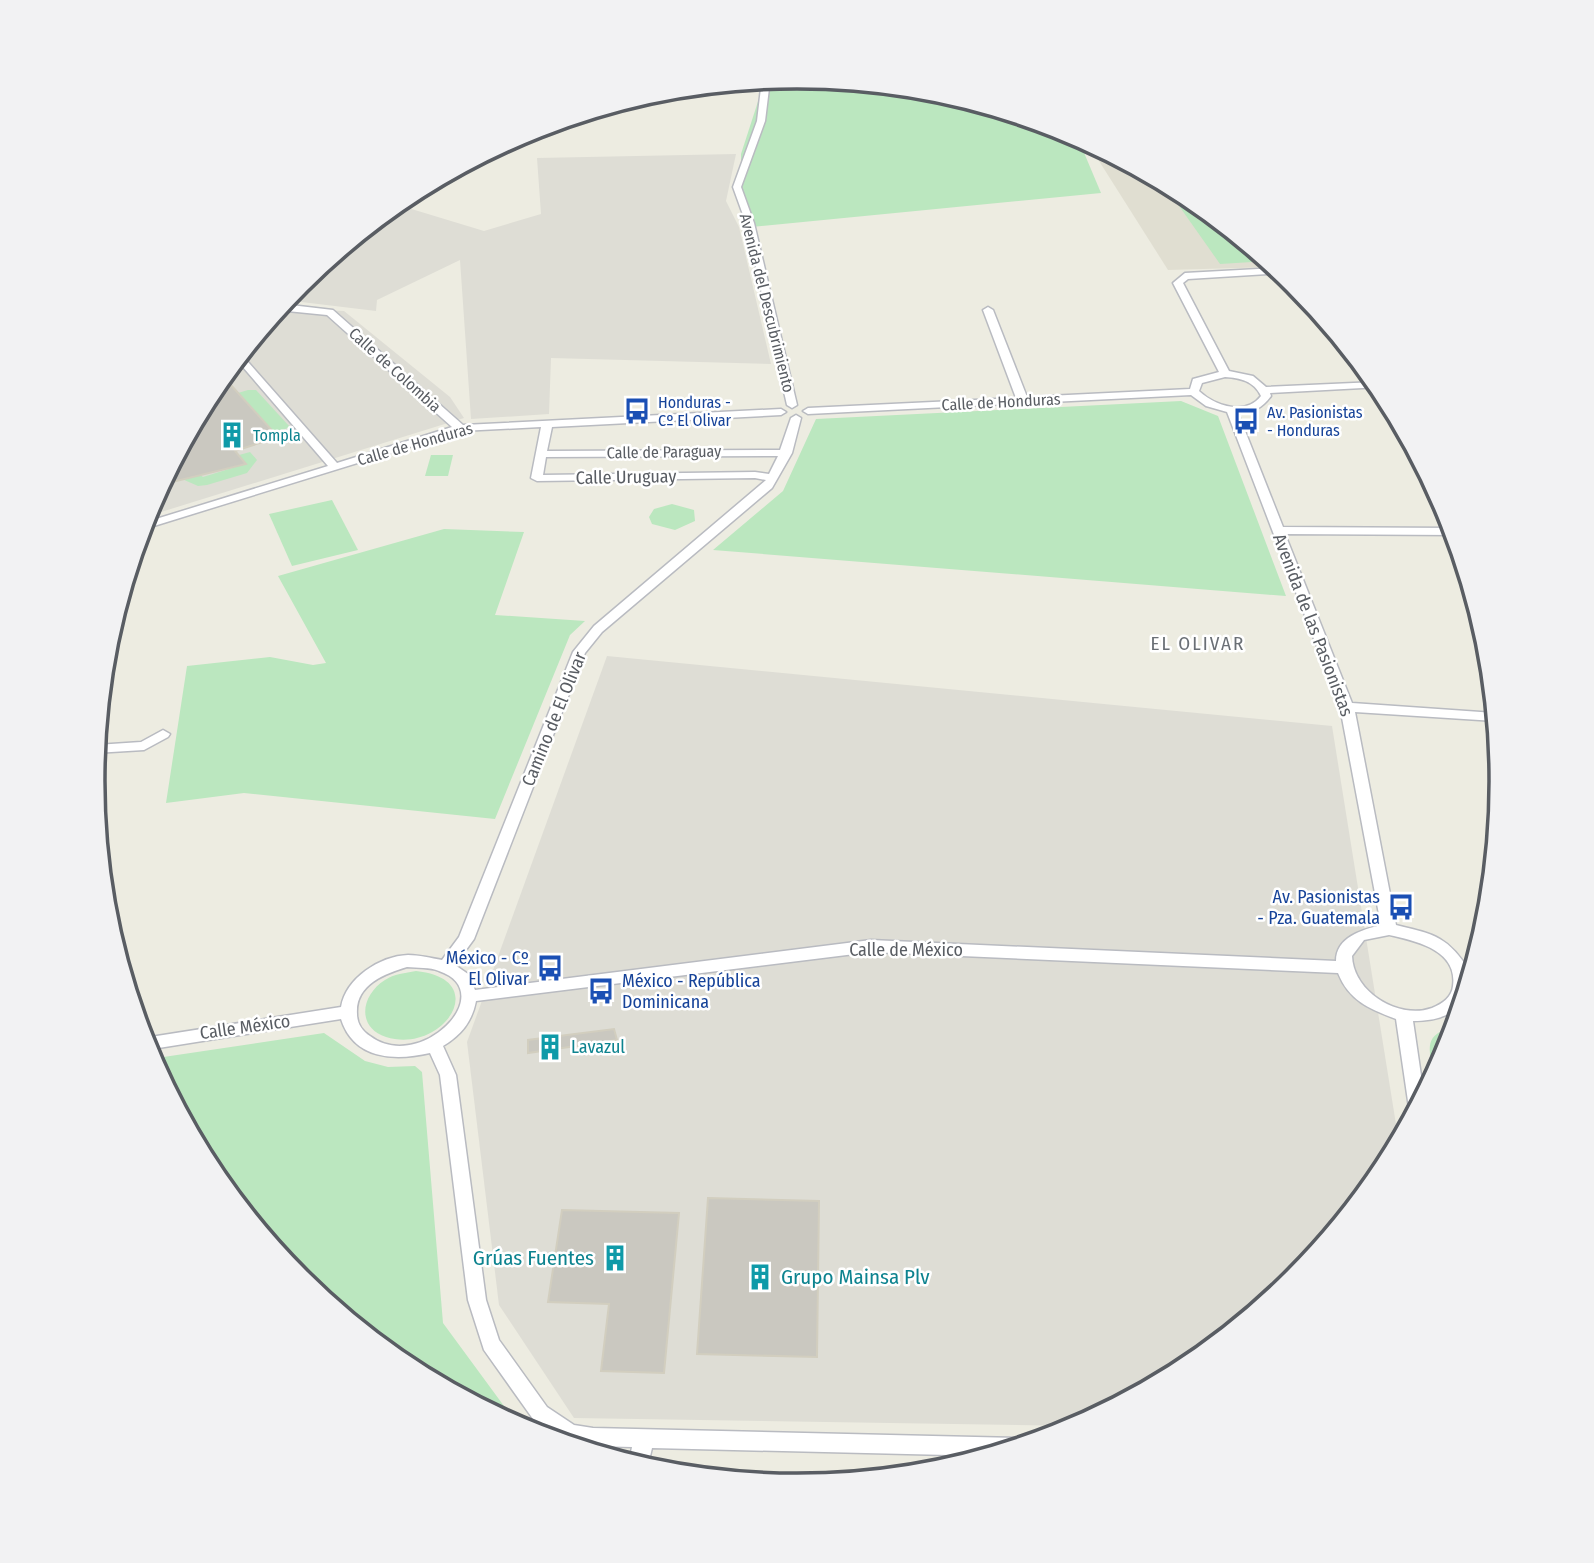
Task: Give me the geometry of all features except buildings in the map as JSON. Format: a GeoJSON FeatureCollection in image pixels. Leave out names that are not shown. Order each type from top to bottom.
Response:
{"type":"FeatureCollection","features":[{"type":"Feature","properties":{"kind":"street","name":"Avenida del Descubrimiento"},"geometry":{"type":"LineString","coordinates":[[765,90],[761,121],[737,187],[750,223],[799,411]]}},
{"type":"Feature","properties":{"kind":"street"},"geometry":{"type":"LineString","coordinates":[[1225,374],[1178,283],[1185,276],[1265,272]]}},
{"type":"Feature","properties":{"kind":"street","name":"Calle de Colombia"},"geometry":{"type":"LineString","coordinates":[[293,308],[330,312],[460,428]]}},
{"type":"Feature","properties":{"kind":"street"},"geometry":{"type":"LineString","coordinates":[[988,310],[1023,401]]}},
{"type":"Feature","properties":{"kind":"street"},"geometry":{"type":"LineString","coordinates":[[245,363],[335,467]]}},
{"type":"Feature","properties":{"kind":"street"},"geometry":{"type":"LineString","coordinates":[[1265,390],[1264,400],[1259,404],[1231,409],[1208,403],[1194,392],[1193,386],[1204,377],[1225,374],[1246,377],[1265,390],[1365,386]]}},
{"type":"Feature","properties":{"kind":"street","name":"Calle de Honduras"},"geometry":{"type":"LineString","coordinates":[[155,523],[460,428],[1194,392]]}},
{"type":"Feature","properties":{"kind":"street","name":"Avenida de las Pasionistas"},"geometry":{"type":"LineString","coordinates":[[1231,409],[1347,707],[1389,929]]}},
{"type":"Feature","properties":{"kind":"street","name":"Camino de El Olivar"},"geometry":{"type":"LineString","coordinates":[[446,966],[467,939],[579,652],[598,629],[768,486],[786,453],[799,411]]}},
{"type":"Feature","properties":{"kind":"street","name":"Calle Uruguay"},"geometry":{"type":"LineString","coordinates":[[547,423],[537,478],[755,475],[772,478]]}},
{"type":"Feature","properties":{"kind":"street","name":"Calle de Paraguay"},"geometry":{"type":"LineString","coordinates":[[541,454],[786,453]]}},
{"type":"Feature","properties":{"kind":"street"},"geometry":{"type":"LineString","coordinates":[[1278,530],[1443,532]]}},
{"type":"Feature","properties":{"kind":"street"},"geometry":{"type":"LineString","coordinates":[[1347,707],[1486,715]]}},
{"type":"Feature","properties":{"kind":"street"},"geometry":{"type":"LineString","coordinates":[[106,748],[144,746],[163,734]]}},
{"type":"Feature","properties":{"kind":"street"},"geometry":{"type":"LineString","coordinates":[[1452,1005],[1443,1012],[1425,1016],[1404,1015],[1370,1002],[1348,979],[1343,967],[1344,955],[1349,944],[1373,931],[1389,929],[1409,932],[1437,944],[1458,962],[1463,971]]}},
{"type":"Feature","properties":{"kind":"street","name":"Calle de México"},"geometry":{"type":"LineString","coordinates":[[471,996],[871,946],[1343,967]]}},
{"type":"Feature","properties":{"kind":"street"},"geometry":{"type":"LineString","coordinates":[[407,961],[427,961],[446,966],[460,975],[471,996],[463,1022],[434,1044],[405,1051],[376,1048],[360,1039],[351,1028],[347,1012],[360,985],[375,972],[407,961]]}},
{"type":"Feature","properties":{"kind":"street","name":"Calle México"},"geometry":{"type":"LineString","coordinates":[[156,1042],[347,1012]]}},
{"type":"Feature","properties":{"kind":"street"},"geometry":{"type":"LineString","coordinates":[[1404,1015],[1415,1094]]}},
{"type":"Feature","properties":{"kind":"street"},"geometry":{"type":"LineString","coordinates":[[434,1044],[448,1075],[477,1300],[491,1344],[540,1413],[565,1434]]}},
{"type":"Feature","properties":{"kind":"street"},"geometry":{"type":"LineString","coordinates":[[583,1440],[644,1438],[989,1446]]}},
{"type":"Feature","properties":{"kind":"street"},"geometry":{"type":"LineString","coordinates":[[640,1455],[644,1438]]}},
{"type":"Feature","properties":{"kind":"shaded area"},"geometry":{"type":"Polygon","coordinates":[[[736,154],[726,201],[739,227],[771,364],[551,358],[549,414],[471,419],[460,260],[377,300],[376,311],[299,302],[341,261],[409,208],[484,231],[541,214],[537,158],[736,154]]]}},
{"type":"Feature","properties":{"kind":"shaded area"},"geometry":{"type":"Polygon","coordinates":[[[1097,158],[1182,206],[1260,267],[1168,270],[1097,158]]]}},
{"type":"Feature","properties":{"kind":"shaded area"},"geometry":{"type":"Polygon","coordinates":[[[292,309],[344,311],[450,397],[464,418],[159,513],[197,435],[221,397],[248,360],[292,309]]]}},
{"type":"Feature","properties":{"kind":"shaded area"},"geometry":{"type":"Polygon","coordinates":[[[607,656],[1332,726],[1397,1129],[1346,1203],[1286,1271],[1253,1302],[1182,1357],[1143,1381],[1050,1426],[574,1418],[499,1305],[467,1042],[607,656]]]}},
{"type":"Feature","properties":{"kind":"green space"},"geometry":{"type":"Polygon","coordinates":[[[797,89],[887,95],[976,113],[1062,142],[1084,152],[1101,193],[741,228],[741,154],[762,91],[797,89]]]}},
{"type":"Feature","properties":{"kind":"green space"},"geometry":{"type":"Polygon","coordinates":[[[1177,203],[1218,232],[1254,262],[1220,264],[1177,203]]]}},
{"type":"Feature","properties":{"kind":"green space"},"geometry":{"type":"Polygon","coordinates":[[[256,390],[290,427],[275,433],[238,393],[256,390]]]}},
{"type":"Feature","properties":{"kind":"green space"},"geometry":{"type":"Polygon","coordinates":[[[1181,401],[1218,416],[1286,596],[713,550],[783,491],[816,419],[1181,401]]]}},
{"type":"Feature","properties":{"kind":"green space"},"geometry":{"type":"Polygon","coordinates":[[[250,452],[257,460],[247,473],[198,486],[182,479],[199,474],[203,477],[245,464],[239,455],[250,452]]]}},
{"type":"Feature","properties":{"kind":"green space"},"geometry":{"type":"Polygon","coordinates":[[[431,455],[453,455],[448,476],[425,476],[431,455]]]}},
{"type":"Feature","properties":{"kind":"green space"},"geometry":{"type":"Polygon","coordinates":[[[332,500],[358,550],[292,566],[269,514],[332,500]]]}},
{"type":"Feature","properties":{"kind":"green space"},"geometry":{"type":"Polygon","coordinates":[[[672,504],[694,510],[695,521],[675,530],[652,524],[649,517],[654,509],[672,504]]]}},
{"type":"Feature","properties":{"kind":"green space"},"geometry":{"type":"Polygon","coordinates":[[[444,529],[524,532],[495,615],[585,621],[570,635],[495,819],[244,793],[166,803],[187,666],[270,657],[313,665],[326,663],[278,576],[444,529]]]}},
{"type":"Feature","properties":{"kind":"green space"},"geometry":{"type":"Polygon","coordinates":[[[416,971],[439,977],[452,987],[456,1000],[451,1014],[441,1026],[425,1035],[407,1040],[386,1037],[376,1032],[366,1019],[365,1010],[371,994],[388,978],[416,971]]]}},
{"type":"Feature","properties":{"kind":"green space"},"geometry":{"type":"Polygon","coordinates":[[[1443,1030],[1431,1059],[1430,1044],[1443,1030]]]}},
{"type":"Feature","properties":{"kind":"green space"},"geometry":{"type":"Polygon","coordinates":[[[324,1033],[365,1061],[388,1067],[415,1066],[422,1072],[443,1323],[506,1409],[451,1381],[412,1357],[376,1331],[308,1271],[248,1203],[221,1166],[197,1128],[162,1057],[324,1033]]]}},
{"type":"Feature","properties":{"kind":"place","name":"Honduras - Cº El Olivar"},"geometry":{"type":"Point","coordinates":[637,411]}},
{"type":"Feature","properties":{"kind":"place","name":"Av. Pasionistas - Honduras"},"geometry":{"type":"Point","coordinates":[1246,421]}},
{"type":"Feature","properties":{"kind":"place","name":"Tompla"},"geometry":{"type":"Point","coordinates":[232,435]}},
{"type":"Feature","properties":{"kind":"place","name":"Av. Pasionistas - Pza. Guatemala"},"geometry":{"type":"Point","coordinates":[1401,907]}},
{"type":"Feature","properties":{"kind":"place","name":"México - Cº El Olivar"},"geometry":{"type":"Point","coordinates":[550,968]}},
{"type":"Feature","properties":{"kind":"place","name":"México - República Dominicana"},"geometry":{"type":"Point","coordinates":[601,991]}},
{"type":"Feature","properties":{"kind":"place","name":"Lavazul"},"geometry":{"type":"Point","coordinates":[550,1047]}},
{"type":"Feature","properties":{"kind":"place","name":"Grúas Fuentes"},"geometry":{"type":"Point","coordinates":[615,1258]}},
{"type":"Feature","properties":{"kind":"place","name":"Grupo Mainsa Plv"},"geometry":{"type":"Point","coordinates":[760,1277]}},
{"type":"Feature","properties":{"kind":"district","name":"EL OLIVAR"},"geometry":{"type":"Point","coordinates":[1198,643]}}]}
